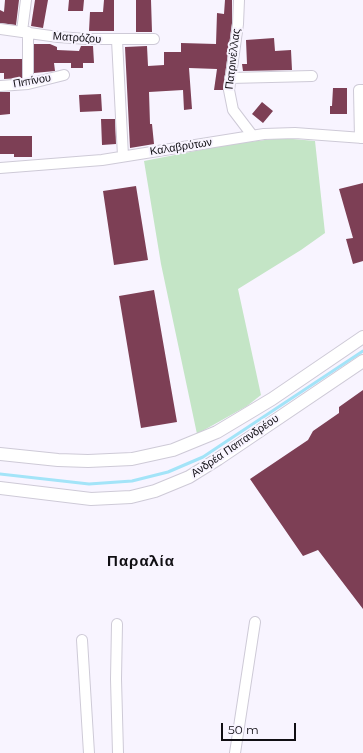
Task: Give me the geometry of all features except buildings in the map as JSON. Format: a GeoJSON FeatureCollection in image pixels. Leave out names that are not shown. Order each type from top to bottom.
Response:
{"type":"FeatureCollection","features":[{"type":"Feature","properties":{"kind":"main road","name":"Ανδρέα Παπανδρέου"},"geometry":{"type":"LineString","coordinates":[[0,454],[58,460],[93,461],[132,459],[173,450],[208,436],[272,399],[363,337]]}},
{"type":"Feature","properties":{"kind":"main road","name":"Ανδρέα Παπανδρέου"},"geometry":{"type":"LineString","coordinates":[[0,488],[91,499],[131,497],[155,491],[189,477],[218,459],[363,361]]}},
{"type":"Feature","properties":{"kind":"street"},"geometry":{"type":"LineString","coordinates":[[26,0],[25,32],[28,84]]}},
{"type":"Feature","properties":{"kind":"street","name":"Πατρινέλλας"},"geometry":{"type":"LineString","coordinates":[[239,0],[238,24],[229,90],[231,105],[252,135]]}},
{"type":"Feature","properties":{"kind":"street","name":"Ματρόζου"},"geometry":{"type":"LineString","coordinates":[[0,29],[58,37],[117,40],[154,39]]}},
{"type":"Feature","properties":{"kind":"street"},"geometry":{"type":"LineString","coordinates":[[117,40],[123,156]]}},
{"type":"Feature","properties":{"kind":"street","name":"Πιπίνου"},"geometry":{"type":"LineString","coordinates":[[0,86],[28,84],[64,75]]}},
{"type":"Feature","properties":{"kind":"street"},"geometry":{"type":"LineString","coordinates":[[230,78],[312,76]]}},
{"type":"Feature","properties":{"kind":"street"},"geometry":{"type":"LineString","coordinates":[[362,138],[359,90],[363,90]]}},
{"type":"Feature","properties":{"kind":"street","name":"Καλαβρύτων"},"geometry":{"type":"LineString","coordinates":[[0,168],[77,163],[252,135],[295,133],[362,138]]}},
{"type":"Feature","properties":{"kind":"street"},"geometry":{"type":"LineString","coordinates":[[235,753],[255,622]]}},
{"type":"Feature","properties":{"kind":"street"},"geometry":{"type":"LineString","coordinates":[[117,624],[116,679],[118,753]]}},
{"type":"Feature","properties":{"kind":"street"},"geometry":{"type":"LineString","coordinates":[[82,640],[89,753]]}},
{"type":"Feature","properties":{"kind":"green space"},"geometry":{"type":"Polygon","coordinates":[[[282,138],[315,141],[325,233],[301,250],[238,289],[261,395],[247,406],[197,434],[161,264],[144,161],[231,144],[282,138]]]}},
{"type":"Feature","properties":{"kind":"waterway"},"geometry":{"type":"LineString","coordinates":[[0,474],[89,484],[132,481],[168,472],[203,457],[363,351]]}},
{"type":"Feature","properties":{"kind":"district","name":"Παραλία"},"geometry":{"type":"Point","coordinates":[141,562]}}]}
